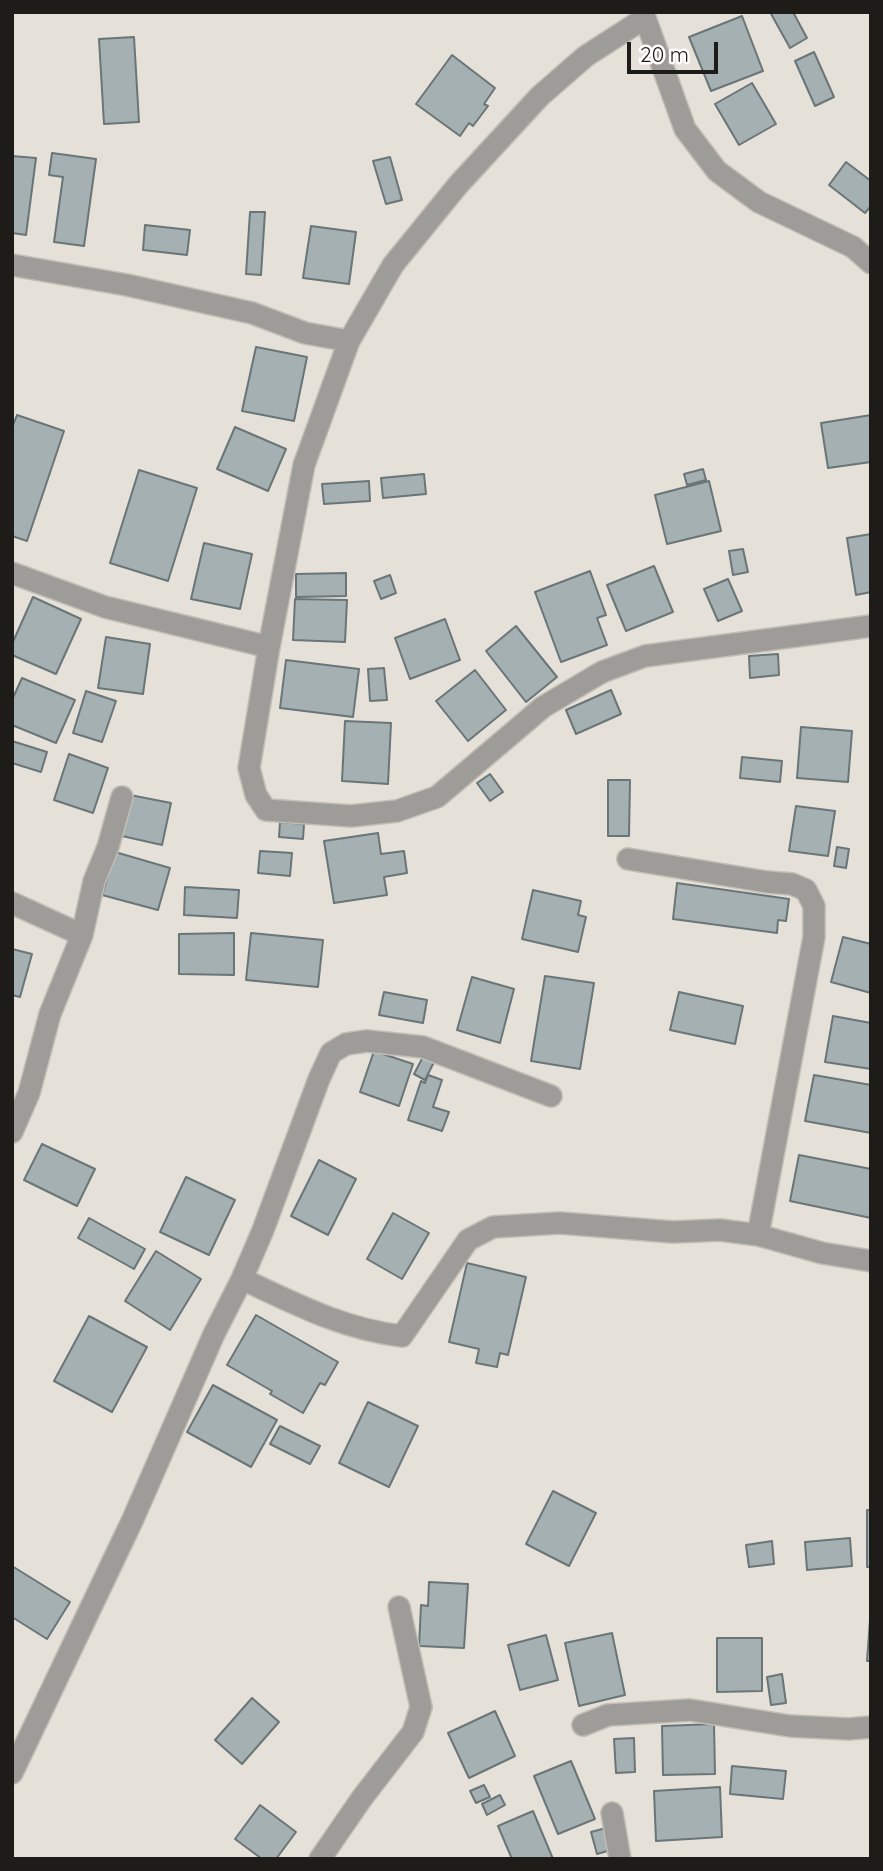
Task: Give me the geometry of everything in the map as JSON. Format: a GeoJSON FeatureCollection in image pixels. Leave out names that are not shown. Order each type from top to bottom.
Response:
{"type":"FeatureCollection","features":[{"type":"Feature","properties":{"kind":"street"},"geometry":{"type":"LineString","coordinates":[[871,263],[853,247],[759,202],[717,171],[685,129],[644,15],[586,55],[540,96],[458,185],[393,265],[349,341],[304,465],[249,768],[256,795],[266,810],[351,816],[397,811],[437,797],[543,707],[602,672],[645,656],[871,626]]}},
{"type":"Feature","properties":{"kind":"street"},"geometry":{"type":"LineString","coordinates":[[12,265],[152,290],[252,313],[306,333],[349,341]]}},
{"type":"Feature","properties":{"kind":"street"},"geometry":{"type":"LineString","coordinates":[[12,573],[105,607],[269,648]]}},
{"type":"Feature","properties":{"kind":"street"},"geometry":{"type":"LineString","coordinates":[[12,1132],[29,1093],[50,1014],[82,935],[94,881],[108,847],[122,797]]}},
{"type":"Feature","properties":{"kind":"street"},"geometry":{"type":"LineString","coordinates":[[628,859],[767,883],[792,884],[806,890],[814,906],[814,937],[758,1235]]}},
{"type":"Feature","properties":{"kind":"street"},"geometry":{"type":"LineString","coordinates":[[12,902],[82,935]]}},
{"type":"Feature","properties":{"kind":"street"},"geometry":{"type":"LineString","coordinates":[[12,1773],[242,1279],[331,1053],[346,1044],[367,1041],[423,1046],[551,1096]]}},
{"type":"Feature","properties":{"kind":"street"},"geometry":{"type":"LineString","coordinates":[[242,1279],[334,1322],[402,1336],[468,1240],[493,1227],[560,1223],[673,1232],[720,1230],[758,1235],[822,1253],[871,1261]]}},
{"type":"Feature","properties":{"kind":"street"},"geometry":{"type":"LineString","coordinates":[[320,1859],[362,1798],[413,1732],[417,1720],[421,1707],[399,1607]]}},
{"type":"Feature","properties":{"kind":"street"},"geometry":{"type":"LineString","coordinates":[[583,1725],[608,1716],[690,1710],[790,1726],[849,1729],[871,1727]]}},
{"type":"Feature","properties":{"kind":"street"},"geometry":{"type":"LineString","coordinates":[[612,1813],[620,1859]]}},
{"type":"Feature","properties":{"kind":"building"},"geometry":{"type":"Polygon","coordinates":[[[770,12],[793,12],[807,38],[790,48],[770,12]]]}},
{"type":"Feature","properties":{"kind":"building"},"geometry":{"type":"Polygon","coordinates":[[[742,16],[763,71],[711,91],[689,37],[742,16]]]}},
{"type":"Feature","properties":{"kind":"building"},"geometry":{"type":"Polygon","coordinates":[[[134,37],[139,122],[104,124],[99,39],[134,37]]]}},
{"type":"Feature","properties":{"kind":"building"},"geometry":{"type":"Polygon","coordinates":[[[814,52],[834,97],[815,106],[795,61],[814,52]]]}},
{"type":"Feature","properties":{"kind":"building"},"geometry":{"type":"Polygon","coordinates":[[[452,55],[495,88],[484,104],[488,106],[473,126],[469,123],[460,136],[416,104],[452,55]]]}},
{"type":"Feature","properties":{"kind":"building"},"geometry":{"type":"Polygon","coordinates":[[[752,83],[776,124],[739,145],[715,104],[752,83]]]}},
{"type":"Feature","properties":{"kind":"building"},"geometry":{"type":"Polygon","coordinates":[[[52,153],[96,159],[84,246],[54,242],[63,177],[49,175],[52,153]]]}},
{"type":"Feature","properties":{"kind":"building"},"geometry":{"type":"Polygon","coordinates":[[[12,156],[36,158],[26,235],[12,233],[12,156]]]}},
{"type":"Feature","properties":{"kind":"building"},"geometry":{"type":"Polygon","coordinates":[[[390,157],[402,200],[386,204],[373,161],[390,157]]]}},
{"type":"Feature","properties":{"kind":"building"},"geometry":{"type":"Polygon","coordinates":[[[846,162],[871,181],[871,206],[865,213],[829,185],[846,162]]]}},
{"type":"Feature","properties":{"kind":"building"},"geometry":{"type":"Polygon","coordinates":[[[250,212],[265,212],[261,275],[246,274],[250,212]]]}},
{"type":"Feature","properties":{"kind":"building"},"geometry":{"type":"Polygon","coordinates":[[[145,225],[190,230],[187,255],[143,250],[145,225]]]}},
{"type":"Feature","properties":{"kind":"building"},"geometry":{"type":"Polygon","coordinates":[[[311,226],[356,232],[349,284],[303,278],[311,226]]]}},
{"type":"Feature","properties":{"kind":"building"},"geometry":{"type":"Polygon","coordinates":[[[256,347],[307,357],[294,421],[242,411],[256,347]]]}},
{"type":"Feature","properties":{"kind":"building"},"geometry":{"type":"Polygon","coordinates":[[[17,415],[64,431],[27,541],[12,536],[12,428],[17,415]]]}},
{"type":"Feature","properties":{"kind":"building"},"geometry":{"type":"Polygon","coordinates":[[[871,415],[871,462],[828,468],[821,423],[871,415]]]}},
{"type":"Feature","properties":{"kind":"building"},"geometry":{"type":"Polygon","coordinates":[[[235,427],[286,449],[268,491],[217,469],[235,427]]]}},
{"type":"Feature","properties":{"kind":"building"},"geometry":{"type":"Polygon","coordinates":[[[703,469],[706,480],[687,485],[684,474],[703,469]]]}},
{"type":"Feature","properties":{"kind":"building"},"geometry":{"type":"Polygon","coordinates":[[[139,470],[197,488],[168,581],[110,563],[139,470]]]}},
{"type":"Feature","properties":{"kind":"building"},"geometry":{"type":"Polygon","coordinates":[[[424,474],[426,494],[383,498],[381,478],[424,474]]]}},
{"type":"Feature","properties":{"kind":"building"},"geometry":{"type":"Polygon","coordinates":[[[369,481],[370,501],[324,504],[322,484],[369,481]]]}},
{"type":"Feature","properties":{"kind":"building"},"geometry":{"type":"Polygon","coordinates":[[[709,481],[721,531],[667,544],[655,495],[709,481]]]}},
{"type":"Feature","properties":{"kind":"building"},"geometry":{"type":"Polygon","coordinates":[[[871,534],[871,592],[856,595],[847,538],[871,534]]]}},
{"type":"Feature","properties":{"kind":"building"},"geometry":{"type":"Polygon","coordinates":[[[204,543],[252,554],[240,609],[191,599],[204,543]]]}},
{"type":"Feature","properties":{"kind":"building"},"geometry":{"type":"Polygon","coordinates":[[[743,549],[748,572],[733,575],[729,551],[743,549]]]}},
{"type":"Feature","properties":{"kind":"building"},"geometry":{"type":"Polygon","coordinates":[[[654,566],[673,612],[626,631],[607,585],[654,566]]]}},
{"type":"Feature","properties":{"kind":"building"},"geometry":{"type":"Polygon","coordinates":[[[590,571],[606,615],[597,618],[607,645],[561,662],[535,592],[590,571]]]}},
{"type":"Feature","properties":{"kind":"building"},"geometry":{"type":"Polygon","coordinates":[[[346,573],[346,596],[296,597],[296,574],[346,573]]]}},
{"type":"Feature","properties":{"kind":"building"},"geometry":{"type":"Polygon","coordinates":[[[390,575],[396,593],[381,599],[374,581],[390,575]]]}},
{"type":"Feature","properties":{"kind":"building"},"geometry":{"type":"Polygon","coordinates":[[[728,579],[742,611],[718,621],[704,589],[728,579]]]}},
{"type":"Feature","properties":{"kind":"building"},"geometry":{"type":"Polygon","coordinates":[[[33,597],[81,619],[56,674],[12,655],[12,644],[33,597]]]}},
{"type":"Feature","properties":{"kind":"building"},"geometry":{"type":"Polygon","coordinates":[[[295,599],[347,600],[345,642],[293,640],[295,599]]]}},
{"type":"Feature","properties":{"kind":"building"},"geometry":{"type":"Polygon","coordinates":[[[445,619],[460,660],[410,679],[395,638],[445,619]]]}},
{"type":"Feature","properties":{"kind":"building"},"geometry":{"type":"Polygon","coordinates":[[[516,626],[557,677],[526,702],[486,651],[516,626]]]}},
{"type":"Feature","properties":{"kind":"building"},"geometry":{"type":"Polygon","coordinates":[[[106,637],[150,644],[143,694],[98,688],[106,637]]]}},
{"type":"Feature","properties":{"kind":"building"},"geometry":{"type":"Polygon","coordinates":[[[778,654],[779,675],[750,678],[749,656],[778,654]]]}},
{"type":"Feature","properties":{"kind":"building"},"geometry":{"type":"Polygon","coordinates":[[[286,660],[359,669],[353,717],[280,708],[286,660]]]}},
{"type":"Feature","properties":{"kind":"building"},"geometry":{"type":"Polygon","coordinates":[[[384,668],[387,700],[370,701],[368,669],[384,668]]]}},
{"type":"Feature","properties":{"kind":"building"},"geometry":{"type":"Polygon","coordinates":[[[475,670],[506,710],[468,741],[436,701],[475,670]]]}},
{"type":"Feature","properties":{"kind":"building"},"geometry":{"type":"Polygon","coordinates":[[[22,678],[75,700],[56,743],[12,725],[12,700],[22,678]]]}},
{"type":"Feature","properties":{"kind":"building"},"geometry":{"type":"Polygon","coordinates":[[[611,690],[621,714],[576,734],[566,710],[611,690]]]}},
{"type":"Feature","properties":{"kind":"building"},"geometry":{"type":"Polygon","coordinates":[[[86,691],[116,701],[102,742],[73,733],[86,691]]]}},
{"type":"Feature","properties":{"kind":"building"},"geometry":{"type":"Polygon","coordinates":[[[345,721],[391,723],[388,784],[342,781],[345,721]]]}},
{"type":"Feature","properties":{"kind":"building"},"geometry":{"type":"Polygon","coordinates":[[[801,727],[852,731],[848,782],[797,778],[801,727]]]}},
{"type":"Feature","properties":{"kind":"building"},"geometry":{"type":"Polygon","coordinates":[[[12,741],[47,752],[41,772],[12,763],[12,741]]]}},
{"type":"Feature","properties":{"kind":"building"},"geometry":{"type":"Polygon","coordinates":[[[69,754],[108,768],[93,813],[54,800],[69,754]]]}},
{"type":"Feature","properties":{"kind":"building"},"geometry":{"type":"Polygon","coordinates":[[[742,757],[782,761],[780,782],[740,778],[742,757]]]}},
{"type":"Feature","properties":{"kind":"building"},"geometry":{"type":"Polygon","coordinates":[[[490,774],[503,792],[490,801],[477,783],[490,774]]]}},
{"type":"Feature","properties":{"kind":"building"},"geometry":{"type":"Polygon","coordinates":[[[608,780],[630,780],[629,836],[608,836],[608,780]]]}},
{"type":"Feature","properties":{"kind":"building"},"geometry":{"type":"Polygon","coordinates":[[[130,795],[171,803],[162,845],[122,836],[130,795]]]}},
{"type":"Feature","properties":{"kind":"building"},"geometry":{"type":"Polygon","coordinates":[[[796,806],[835,811],[828,856],[789,851],[796,806]]]}},
{"type":"Feature","properties":{"kind":"building"},"geometry":{"type":"Polygon","coordinates":[[[280,822],[304,824],[303,839],[279,837],[280,822]]]}},
{"type":"Feature","properties":{"kind":"building"},"geometry":{"type":"Polygon","coordinates":[[[378,833],[381,854],[404,851],[407,873],[384,877],[387,895],[334,903],[324,841],[378,833]]]}},
{"type":"Feature","properties":{"kind":"building"},"geometry":{"type":"Polygon","coordinates":[[[837,847],[849,849],[846,868],[834,866],[837,847]]]}},
{"type":"Feature","properties":{"kind":"building"},"geometry":{"type":"Polygon","coordinates":[[[260,851],[292,853],[290,876],[258,873],[260,851]]]}},
{"type":"Feature","properties":{"kind":"building"},"geometry":{"type":"Polygon","coordinates":[[[115,852],[170,868],[158,910],[102,895],[115,852]]]}},
{"type":"Feature","properties":{"kind":"building"},"geometry":{"type":"Polygon","coordinates":[[[677,883],[789,899],[786,921],[778,920],[777,933],[673,919],[677,883]]]}},
{"type":"Feature","properties":{"kind":"building"},"geometry":{"type":"Polygon","coordinates":[[[185,887],[239,890],[237,918],[184,915],[185,887]]]}},
{"type":"Feature","properties":{"kind":"building"},"geometry":{"type":"Polygon","coordinates":[[[533,890],[581,901],[578,915],[586,917],[578,952],[522,939],[533,890]]]}},
{"type":"Feature","properties":{"kind":"building"},"geometry":{"type":"Polygon","coordinates":[[[234,933],[234,975],[179,974],[179,934],[234,933]]]}},
{"type":"Feature","properties":{"kind":"building"},"geometry":{"type":"Polygon","coordinates":[[[251,933],[323,940],[318,987],[246,980],[251,933]]]}},
{"type":"Feature","properties":{"kind":"building"},"geometry":{"type":"Polygon","coordinates":[[[843,937],[871,944],[871,993],[831,982],[843,937]]]}},
{"type":"Feature","properties":{"kind":"building"},"geometry":{"type":"Polygon","coordinates":[[[12,949],[32,954],[20,997],[12,995],[12,949]]]}},
{"type":"Feature","properties":{"kind":"building"},"geometry":{"type":"Polygon","coordinates":[[[545,976],[594,983],[580,1069],[531,1061],[545,976]]]}},
{"type":"Feature","properties":{"kind":"building"},"geometry":{"type":"Polygon","coordinates":[[[472,977],[514,989],[500,1043],[457,1030],[472,977]]]}},
{"type":"Feature","properties":{"kind":"building"},"geometry":{"type":"Polygon","coordinates":[[[384,992],[427,1000],[423,1023],[379,1015],[384,992]]]}},
{"type":"Feature","properties":{"kind":"building"},"geometry":{"type":"Polygon","coordinates":[[[679,992],[743,1006],[735,1044],[670,1030],[679,992]]]}},
{"type":"Feature","properties":{"kind":"building"},"geometry":{"type":"Polygon","coordinates":[[[833,1016],[871,1023],[871,1069],[825,1062],[833,1016]]]}},
{"type":"Feature","properties":{"kind":"building"},"geometry":{"type":"Polygon","coordinates":[[[374,1051],[413,1064],[399,1106],[360,1092],[374,1051]]]}},
{"type":"Feature","properties":{"kind":"building"},"geometry":{"type":"Polygon","coordinates":[[[424,1055],[435,1060],[425,1080],[414,1074],[424,1055]]]}},
{"type":"Feature","properties":{"kind":"building"},"geometry":{"type":"Polygon","coordinates":[[[428,1075],[442,1080],[433,1107],[449,1112],[442,1131],[408,1120],[421,1081],[425,1083],[428,1075]]]}},
{"type":"Feature","properties":{"kind":"building"},"geometry":{"type":"Polygon","coordinates":[[[814,1075],[871,1085],[871,1133],[805,1121],[814,1075]]]}},
{"type":"Feature","properties":{"kind":"building"},"geometry":{"type":"Polygon","coordinates":[[[42,1144],[95,1169],[77,1206],[24,1180],[42,1144]]]}},
{"type":"Feature","properties":{"kind":"building"},"geometry":{"type":"Polygon","coordinates":[[[799,1155],[871,1169],[871,1218],[790,1201],[799,1155]]]}},
{"type":"Feature","properties":{"kind":"building"},"geometry":{"type":"Polygon","coordinates":[[[319,1160],[356,1179],[328,1235],[291,1216],[319,1160]]]}},
{"type":"Feature","properties":{"kind":"building"},"geometry":{"type":"Polygon","coordinates":[[[186,1177],[235,1200],[209,1255],[160,1232],[186,1177]]]}},
{"type":"Feature","properties":{"kind":"building"},"geometry":{"type":"Polygon","coordinates":[[[393,1213],[429,1233],[402,1279],[367,1259],[393,1213]]]}},
{"type":"Feature","properties":{"kind":"building"},"geometry":{"type":"Polygon","coordinates":[[[89,1218],[145,1249],[134,1269],[78,1238],[89,1218]]]}},
{"type":"Feature","properties":{"kind":"building"},"geometry":{"type":"Polygon","coordinates":[[[156,1251],[201,1279],[170,1330],[125,1301],[156,1251]]]}},
{"type":"Feature","properties":{"kind":"building"},"geometry":{"type":"Polygon","coordinates":[[[467,1263],[526,1277],[508,1355],[500,1353],[497,1367],[476,1363],[479,1349],[449,1342],[467,1263]]]}},
{"type":"Feature","properties":{"kind":"building"},"geometry":{"type":"Polygon","coordinates":[[[256,1315],[338,1362],[325,1385],[320,1383],[303,1413],[227,1365],[256,1315]]]}},
{"type":"Feature","properties":{"kind":"building"},"geometry":{"type":"Polygon","coordinates":[[[89,1316],[147,1347],[112,1412],[54,1381],[89,1316]]]}},
{"type":"Feature","properties":{"kind":"building"},"geometry":{"type":"Polygon","coordinates":[[[213,1385],[277,1420],[251,1467],[187,1432],[213,1385]]]}},
{"type":"Feature","properties":{"kind":"building"},"geometry":{"type":"Polygon","coordinates":[[[368,1402],[418,1426],[389,1487],[339,1463],[368,1402]]]}},
{"type":"Feature","properties":{"kind":"building"},"geometry":{"type":"Polygon","coordinates":[[[280,1426],[320,1446],[310,1464],[270,1444],[280,1426]]]}},
{"type":"Feature","properties":{"kind":"building"},"geometry":{"type":"Polygon","coordinates":[[[553,1491],[596,1513],[569,1566],[526,1544],[553,1491]]]}},
{"type":"Feature","properties":{"kind":"building"},"geometry":{"type":"Polygon","coordinates":[[[867,1510],[871,1510],[871,1567],[867,1567],[867,1510]]]}},
{"type":"Feature","properties":{"kind":"building"},"geometry":{"type":"Polygon","coordinates":[[[850,1538],[852,1566],[807,1570],[805,1542],[850,1538]]]}},
{"type":"Feature","properties":{"kind":"building"},"geometry":{"type":"Polygon","coordinates":[[[772,1541],[774,1564],[749,1567],[746,1545],[772,1541]]]}},
{"type":"Feature","properties":{"kind":"building"},"geometry":{"type":"Polygon","coordinates":[[[12,1566],[70,1602],[47,1639],[12,1617],[12,1566]]]}},
{"type":"Feature","properties":{"kind":"building"},"geometry":{"type":"Polygon","coordinates":[[[429,1582],[468,1584],[464,1648],[419,1646],[421,1605],[428,1606],[429,1582]]]}},
{"type":"Feature","properties":{"kind":"building"},"geometry":{"type":"Polygon","coordinates":[[[871,1606],[871,1661],[867,1661],[871,1606]]]}},
{"type":"Feature","properties":{"kind":"building"},"geometry":{"type":"Polygon","coordinates":[[[612,1633],[625,1695],[579,1706],[565,1643],[612,1633]]]}},
{"type":"Feature","properties":{"kind":"building"},"geometry":{"type":"Polygon","coordinates":[[[546,1635],[558,1680],[520,1690],[508,1645],[546,1635]]]}},
{"type":"Feature","properties":{"kind":"building"},"geometry":{"type":"Polygon","coordinates":[[[717,1638],[762,1638],[762,1691],[717,1692],[717,1638]]]}},
{"type":"Feature","properties":{"kind":"building"},"geometry":{"type":"Polygon","coordinates":[[[782,1674],[786,1703],[771,1705],[767,1677],[782,1674]]]}},
{"type":"Feature","properties":{"kind":"building"},"geometry":{"type":"Polygon","coordinates":[[[252,1698],[279,1722],[242,1764],[215,1740],[252,1698]]]}},
{"type":"Feature","properties":{"kind":"building"},"geometry":{"type":"Polygon","coordinates":[[[495,1711],[515,1756],[469,1778],[448,1733],[495,1711]]]}},
{"type":"Feature","properties":{"kind":"building"},"geometry":{"type":"Polygon","coordinates":[[[714,1724],[715,1774],[663,1775],[662,1726],[714,1724]]]}},
{"type":"Feature","properties":{"kind":"building"},"geometry":{"type":"Polygon","coordinates":[[[634,1738],[635,1772],[616,1773],[614,1739],[634,1738]]]}},
{"type":"Feature","properties":{"kind":"building"},"geometry":{"type":"Polygon","coordinates":[[[571,1761],[595,1819],[558,1834],[534,1776],[571,1761]]]}},
{"type":"Feature","properties":{"kind":"building"},"geometry":{"type":"Polygon","coordinates":[[[732,1766],[786,1771],[783,1799],[730,1794],[732,1766]]]}},
{"type":"Feature","properties":{"kind":"building"},"geometry":{"type":"Polygon","coordinates":[[[484,1785],[490,1797],[476,1803],[470,1791],[484,1785]]]}},
{"type":"Feature","properties":{"kind":"building"},"geometry":{"type":"Polygon","coordinates":[[[720,1787],[722,1837],[656,1841],[654,1791],[720,1787]]]}},
{"type":"Feature","properties":{"kind":"building"},"geometry":{"type":"Polygon","coordinates":[[[500,1795],[505,1805],[487,1815],[482,1804],[500,1795]]]}},
{"type":"Feature","properties":{"kind":"building"},"geometry":{"type":"Polygon","coordinates":[[[260,1805],[296,1832],[276,1859],[262,1859],[235,1839],[260,1805]]]}},
{"type":"Feature","properties":{"kind":"building"},"geometry":{"type":"Polygon","coordinates":[[[533,1811],[553,1859],[512,1859],[498,1826],[533,1811]]]}},
{"type":"Feature","properties":{"kind":"building"},"geometry":{"type":"Polygon","coordinates":[[[606,1828],[611,1850],[597,1854],[591,1832],[606,1828]]]}}]}
